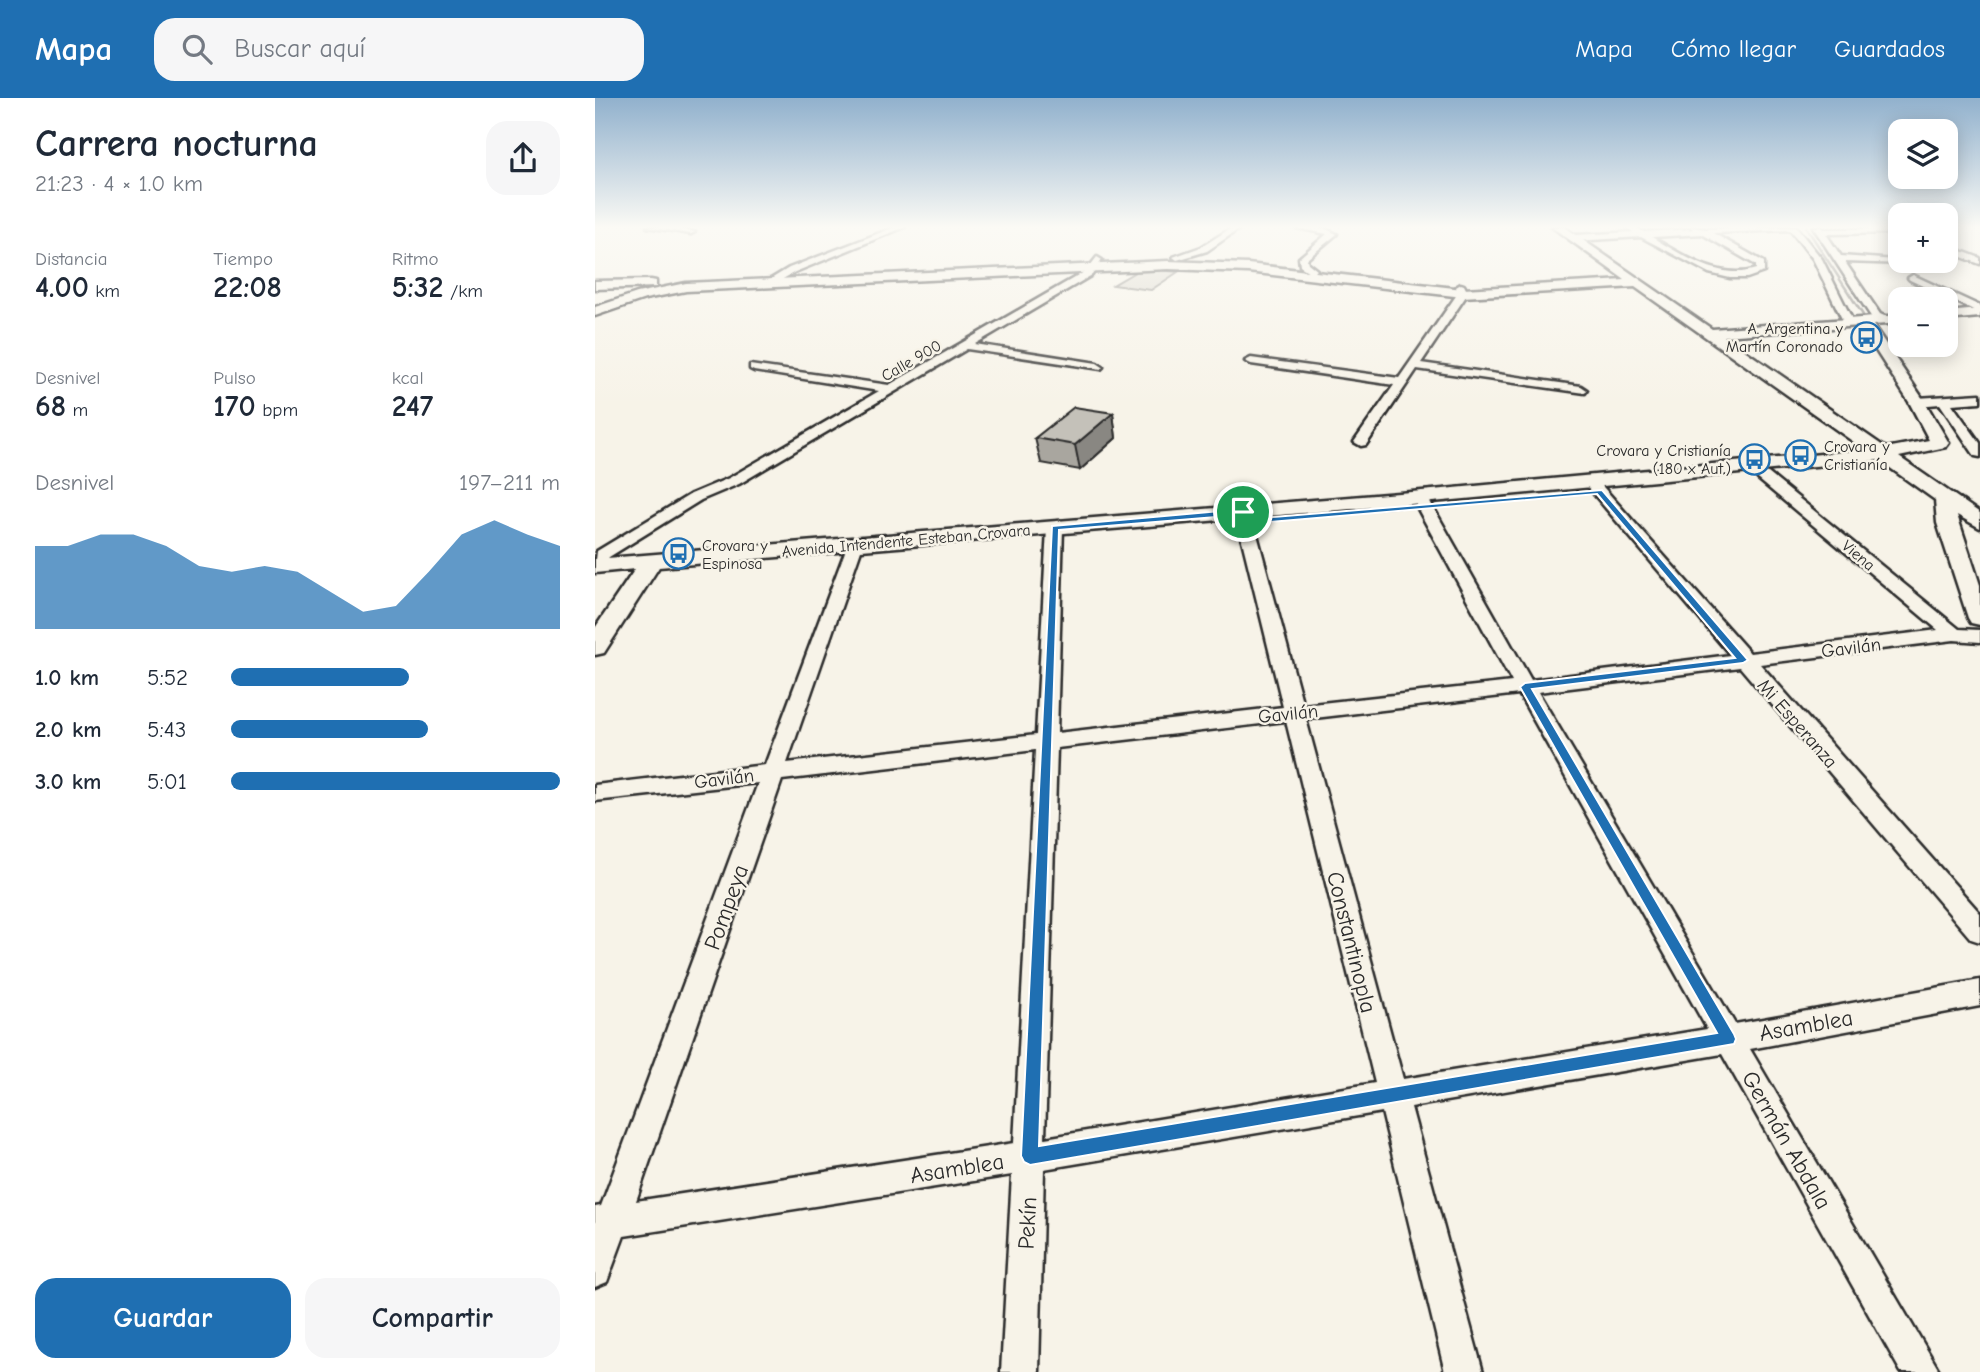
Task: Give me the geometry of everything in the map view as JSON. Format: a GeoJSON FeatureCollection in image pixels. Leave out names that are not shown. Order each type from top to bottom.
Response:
{"type":"FeatureCollection","features":[{"type":"Feature","properties":{"kind":"main road"},"geometry":{"type":"LineString","coordinates":[[603,286],[623,290],[629,295],[626,301]]}},
{"type":"Feature","properties":{"kind":"main road"},"geometry":{"type":"LineString","coordinates":[[595,312],[626,301],[694,286]]}},
{"type":"Feature","properties":{"kind":"main road"},"geometry":{"type":"LineString","coordinates":[[1431,286],[1462,290],[1530,286]]}},
{"type":"Feature","properties":{"kind":"main road"},"geometry":{"type":"LineString","coordinates":[[1435,286],[1462,290]]}},
{"type":"Feature","properties":{"kind":"main road"},"geometry":{"type":"LineString","coordinates":[[1643,286],[1979,521]]}},
{"type":"Feature","properties":{"kind":"main road"},"geometry":{"type":"LineString","coordinates":[[1958,314],[1980,311]]}},
{"type":"Feature","properties":{"kind":"main road"},"geometry":{"type":"LineString","coordinates":[[1711,333],[1888,320]]}},
{"type":"Feature","properties":{"kind":"main road"},"geometry":{"type":"LineString","coordinates":[[1857,323],[1917,402],[1940,443],[1885,454]]}},
{"type":"Feature","properties":{"kind":"main road","name":"Avenida Intendente Esteban Crovara"},"geometry":{"type":"LineString","coordinates":[[595,579],[647,569],[1595,486],[1885,454],[1884,461],[1879,465],[1763,476],[1595,486]]}},
{"type":"Feature","properties":{"kind":"main road"},"geometry":{"type":"LineString","coordinates":[[1945,496],[1947,523],[1980,618]]}},
{"type":"Feature","properties":{"kind":"main road"},"geometry":{"type":"LineString","coordinates":[[1947,523],[1957,520],[1979,521]]}},
{"type":"Feature","properties":{"kind":"main road","name":"Avenida Intendente Esteban Crovara"},"geometry":{"type":"LineString","coordinates":[[595,565],[647,569]]}},
{"type":"Feature","properties":{"kind":"main road"},"geometry":{"type":"LineString","coordinates":[[595,647],[647,569]]}},
{"type":"Feature","properties":{"kind":"street","name":"Calle 900"},"geometry":{"type":"LineString","coordinates":[[595,565],[603,554],[696,497],[734,481],[1066,286]]}},
{"type":"Feature","properties":{"kind":"street"},"geometry":{"type":"LineString","coordinates":[[1833,286],[1857,323]]}},
{"type":"Feature","properties":{"kind":"street"},"geometry":{"type":"LineString","coordinates":[[1857,286],[1876,316],[1885,320]]}},
{"type":"Feature","properties":{"kind":"street"},"geometry":{"type":"LineString","coordinates":[[1930,286],[1980,311]]}},
{"type":"Feature","properties":{"kind":"street"},"geometry":{"type":"LineString","coordinates":[[1361,442],[1462,290]]}},
{"type":"Feature","properties":{"kind":"street"},"geometry":{"type":"LineString","coordinates":[[966,346],[1097,367]]}},
{"type":"Feature","properties":{"kind":"street"},"geometry":{"type":"LineString","coordinates":[[1251,361],[1401,382]]}},
{"type":"Feature","properties":{"kind":"street"},"geometry":{"type":"LineString","coordinates":[[1413,365],[1581,390]]}},
{"type":"Feature","properties":{"kind":"street"},"geometry":{"type":"LineString","coordinates":[[754,367],[890,389]]}},
{"type":"Feature","properties":{"kind":"street"},"geometry":{"type":"LineString","coordinates":[[1917,402],[1980,398]]}},
{"type":"Feature","properties":{"kind":"street"},"geometry":{"type":"LineString","coordinates":[[1944,401],[1977,449]]}},
{"type":"Feature","properties":{"kind":"street"},"geometry":{"type":"LineString","coordinates":[[1940,443],[1977,449]]}},
{"type":"Feature","properties":{"kind":"street","name":"Viena"},"geometry":{"type":"LineString","coordinates":[[1763,476],[1954,634]]}},
{"type":"Feature","properties":{"kind":"street","name":"Mi Esperanza"},"geometry":{"type":"LineString","coordinates":[[1595,486],[1980,932]]}},
{"type":"Feature","properties":{"kind":"street","name":"Germán Abdala"},"geometry":{"type":"LineString","coordinates":[[1422,502],[1525,687],[1921,1372]]}},
{"type":"Feature","properties":{"kind":"street","name":"Constantinopla"},"geometry":{"type":"LineString","coordinates":[[1245,517],[1464,1372]]}},
{"type":"Feature","properties":{"kind":"street","name":"Pekín"},"geometry":{"type":"LineString","coordinates":[[1020,1372],[1055,533]]}},
{"type":"Feature","properties":{"kind":"street","name":"Pompeya"},"geometry":{"type":"LineString","coordinates":[[595,1270],[603,1223],[775,772],[853,550]]}},
{"type":"Feature","properties":{"kind":"street","name":"Gavilán"},"geometry":{"type":"LineString","coordinates":[[595,793],[1525,687],[1954,634],[1980,636]]}},
{"type":"Feature","properties":{"kind":"street","name":"Asamblea"},"geometry":{"type":"LineString","coordinates":[[603,1223],[1030,1156],[1728,1039],[1980,993]]}},
{"type":"Feature","properties":{"kind":"shaded area"},"geometry":{"type":"Polygon","coordinates":[[[1124,286],[1156,286],[1151,290],[1124,286]]]}},
{"type":"Feature","properties":{"kind":"building"},"geometry":{"type":"Polygon","coordinates":[[[1074,407],[1113,413],[1075,445],[1035,438],[1074,407]]]}},
{"type":"Feature","properties":{"kind":"waterway"},"geometry":{"type":"LineString","coordinates":[[1845,286],[1863,315]]}},
{"type":"Feature","properties":{"kind":"place","name":"A. Argentina y Martín Coronado"},"geometry":{"type":"Point","coordinates":[1866,337]}},
{"type":"Feature","properties":{"kind":"place","name":"Crovara y Cristianía"},"geometry":{"type":"Point","coordinates":[1801,455]}},
{"type":"Feature","properties":{"kind":"place","name":"Crovara y Cristianía (180 x Aut.)"},"geometry":{"type":"Point","coordinates":[1754,459]}},
{"type":"Feature","properties":{"kind":"place","name":"Crovara y Espinosa"},"geometry":{"type":"Point","coordinates":[679,554]}},
{"type":"Feature","properties":{"kind":"route"},"geometry":{"type":"LineString","coordinates":[[1599,491],[1743,660],[1525,687],[1728,1039],[1030,1156],[1055,528],[1243,512],[1246,522],[1599,491]]}}]}
